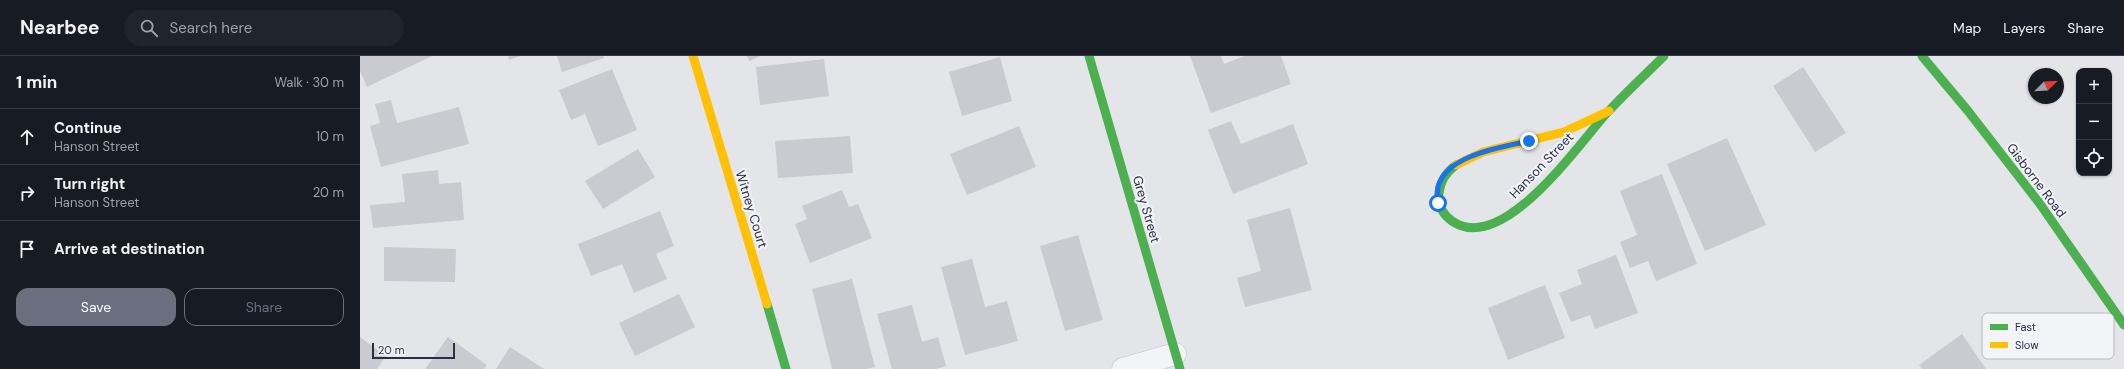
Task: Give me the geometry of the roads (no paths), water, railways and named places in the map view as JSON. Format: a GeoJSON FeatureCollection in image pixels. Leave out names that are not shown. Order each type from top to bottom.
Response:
{"type":"FeatureCollection","features":[{"type":"Feature","properties":{"kind":"street","name":"Witney Court"},"geometry":{"type":"LineString","coordinates":[[693,56],[786,369]]}},
{"type":"Feature","properties":{"kind":"street","name":"Grey Street"},"geometry":{"type":"LineString","coordinates":[[1089,56],[1178,361]]}},
{"type":"Feature","properties":{"kind":"street","name":"Hanson Street"},"geometry":{"type":"LineString","coordinates":[[1609,111],[1557,134],[1487,150],[1466,159],[1448,171],[1438,187],[1438,203],[1447,217],[1462,227],[1481,228],[1500,221],[1520,207],[1544,183],[1609,111],[1664,56]]}},
{"type":"Feature","properties":{"kind":"street","name":"Gisborne Road"},"geometry":{"type":"LineString","coordinates":[[1922,56],[1968,111],[2040,204],[2124,325]]}},
{"type":"Feature","properties":{"kind":"street"},"geometry":{"type":"LineString","coordinates":[[1123,369],[1178,361]]}}]}
